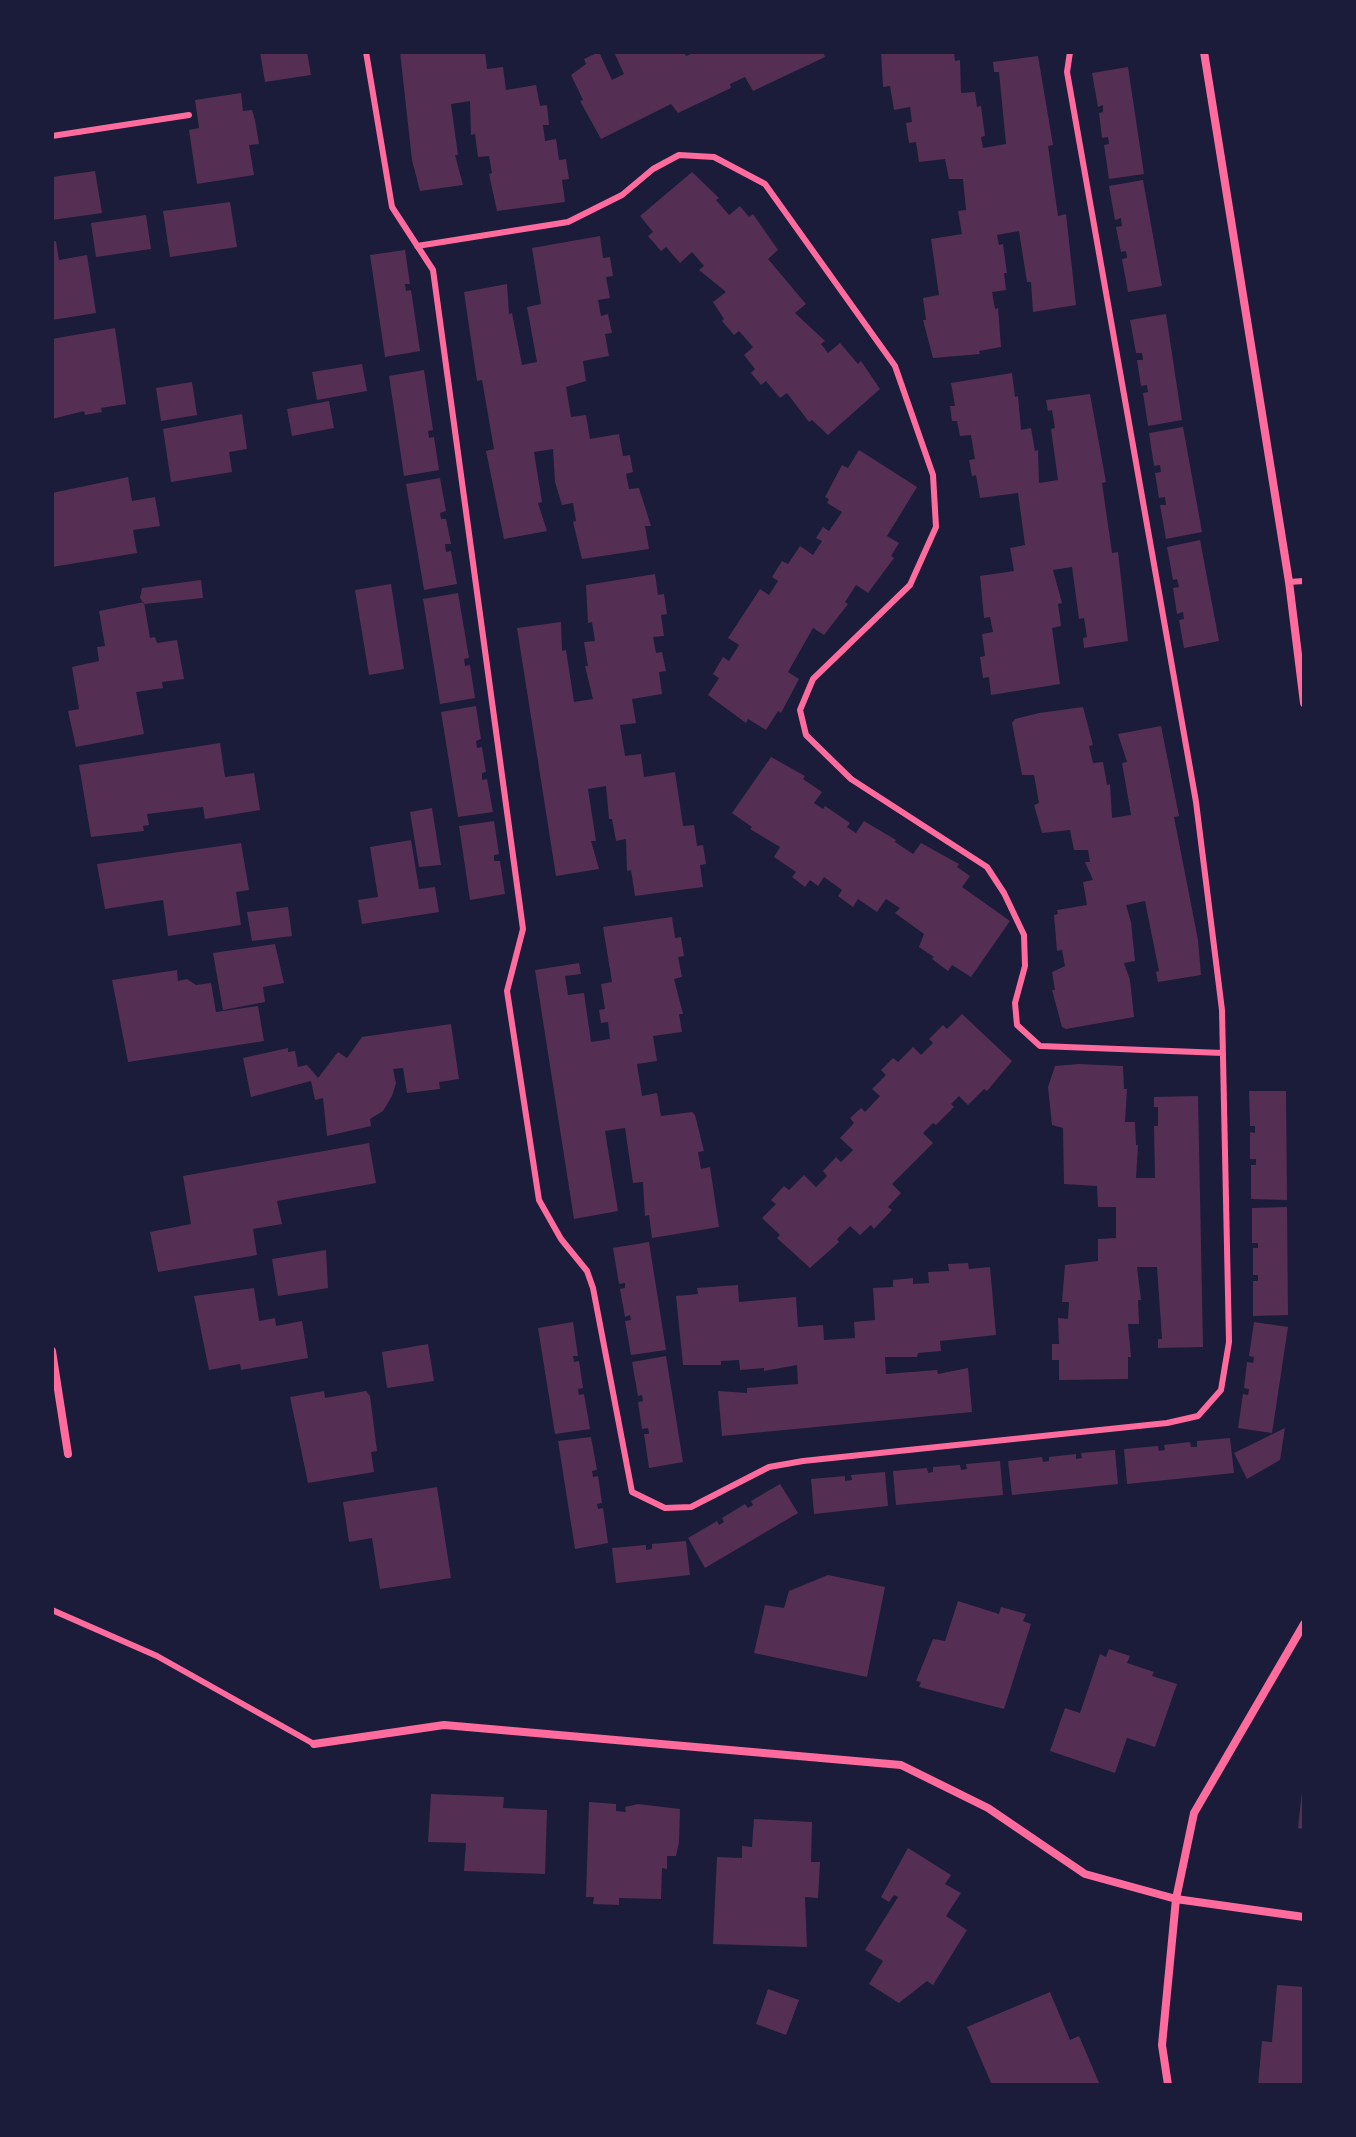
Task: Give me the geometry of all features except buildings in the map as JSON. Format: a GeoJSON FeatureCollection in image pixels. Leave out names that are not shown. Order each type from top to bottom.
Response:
{"type":"FeatureCollection","features":[{"type":"Feature","properties":{"kind":"street"},"geometry":{"type":"LineString","coordinates":[[1204,52],[1289,582],[1304,703]]}},
{"type":"Feature","properties":{"kind":"street"},"geometry":{"type":"LineString","coordinates":[[52,1351],[68,1454]]}},
{"type":"Feature","properties":{"kind":"street"},"geometry":{"type":"LineString","coordinates":[[1168,2085],[1162,2045],[1176,1899],[1194,1813],[1304,1624]]}},
{"type":"Feature","properties":{"kind":"street"},"geometry":{"type":"LineString","coordinates":[[314,1744],[444,1725],[901,1765],[988,1808],[1085,1874],[1176,1899],[1304,1917]]}},
{"type":"Feature","properties":{"kind":"lane"},"geometry":{"type":"LineString","coordinates":[[366,52],[392,207],[433,270],[523,929],[507,991],[539,1200],[561,1239],[587,1271],[632,1492],[665,1508],[691,1507],[769,1467],[803,1461],[1167,1423],[1198,1416],[1221,1390],[1229,1342],[1222,1010],[1196,802],[1067,72],[1070,52]]}},
{"type":"Feature","properties":{"kind":"lane"},"geometry":{"type":"LineString","coordinates":[[52,136],[189,115]]}},
{"type":"Feature","properties":{"kind":"lane"},"geometry":{"type":"LineString","coordinates":[[417,246],[568,222],[622,195],[653,169],[679,155],[714,157],[765,184],[895,366],[933,475],[936,527],[910,585],[813,679],[800,710],[806,735],[851,779],[987,867],[1004,893],[1024,935],[1025,966],[1015,1003],[1017,1025],[1040,1046],[1223,1053]]}},
{"type":"Feature","properties":{"kind":"lane"},"geometry":{"type":"LineString","coordinates":[[1289,582],[1304,581]]}},
{"type":"Feature","properties":{"kind":"lane"},"geometry":{"type":"LineString","coordinates":[[52,1610],[157,1656],[314,1744]]}}]}
